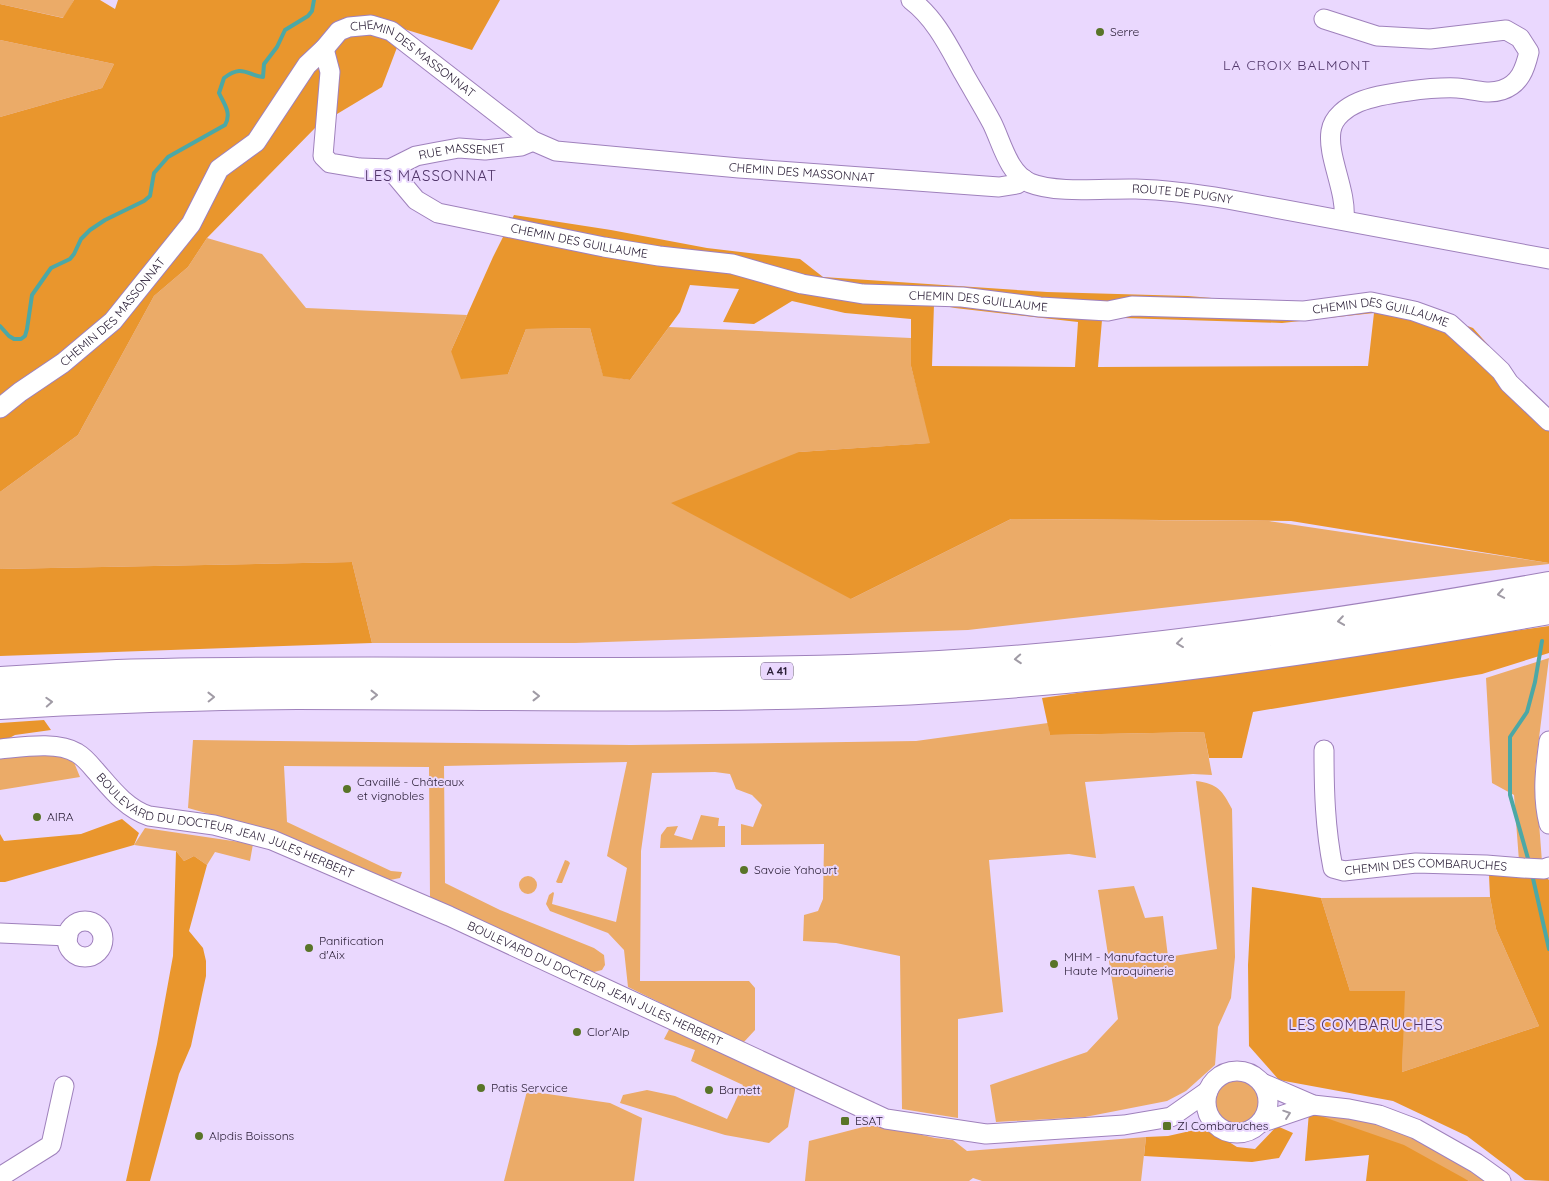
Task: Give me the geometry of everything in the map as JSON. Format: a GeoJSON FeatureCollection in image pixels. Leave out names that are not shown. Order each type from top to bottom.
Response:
{"type":"FeatureCollection","features":[{"type":"Feature","properties":{"kind":"highway","name":"A 41"},"geometry":{"type":"LineString","coordinates":[[0,681],[114,674],[291,671],[729,672],[960,664],[1053,657],[1248,634],[1384,614],[1549,586]]}},
{"type":"Feature","properties":{"kind":"highway","name":"A 41"},"geometry":{"type":"LineString","coordinates":[[0,705],[111,699],[200,697],[716,696],[874,692],[966,687],[1122,674],[1259,657],[1549,610]]}},
{"type":"Feature","properties":{"kind":"street"},"geometry":{"type":"LineString","coordinates":[[911,0],[933,22],[943,36],[1018,173]]}},
{"type":"Feature","properties":{"kind":"street"},"geometry":{"type":"LineString","coordinates":[[1324,19],[1377,36],[1430,39],[1506,30],[1520,38],[1529,52],[1526,69],[1517,82],[1502,90],[1482,92],[1456,88],[1417,90],[1358,102],[1340,114],[1331,129],[1331,146],[1345,207],[1344,220]]}},
{"type":"Feature","properties":{"kind":"street","name":"CHEMIN DES MASSONNAT"},"geometry":{"type":"LineString","coordinates":[[0,408],[20,392],[63,364],[112,321],[190,224],[219,169],[256,142],[307,66],[339,31],[349,27],[371,25],[392,31],[533,141],[556,151],[739,168],[980,185],[1018,173]]}},
{"type":"Feature","properties":{"kind":"street","name":"RUE MASSENET"},"geometry":{"type":"LineString","coordinates":[[324,49],[330,72],[323,156],[330,163],[360,168],[390,169],[416,156],[458,148],[486,150],[522,146],[533,141]]}},
{"type":"Feature","properties":{"kind":"street","name":"CHEMIN DES GUILLAUME"},"geometry":{"type":"LineString","coordinates":[[390,169],[416,200],[438,213],[604,247],[659,256],[732,264],[802,284],[863,294],[962,297],[1040,307],[1108,311],[1132,306],[1304,310],[1371,302],[1384,304],[1414,311],[1450,324],[1501,371],[1509,382],[1549,421]]}},
{"type":"Feature","properties":{"kind":"street","name":"ROUTE DE PUGNY"},"geometry":{"type":"LineString","coordinates":[[1018,173],[1030,182],[1049,187],[1137,189],[1227,198],[1549,259]]}},
{"type":"Feature","properties":{"kind":"street"},"geometry":{"type":"LineString","coordinates":[[1549,741],[1543,787],[1545,809],[1549,824]]}},
{"type":"Feature","properties":{"kind":"street","name":"BOULEVARD DU DOCTEUR JEAN JULES HERBERT"},"geometry":{"type":"LineString","coordinates":[[0,749],[35,746],[68,749],[77,753],[85,760],[122,800],[139,813],[214,825],[272,840],[449,916],[886,1119],[986,1134],[1124,1125],[1171,1117],[1208,1091]]}},
{"type":"Feature","properties":{"kind":"street","name":"CHEMIN DES COMBARUCHES"},"geometry":{"type":"LineString","coordinates":[[1324,750],[1324,793],[1328,843],[1333,868],[1344,871],[1416,863],[1546,868]]}},
{"type":"Feature","properties":{"kind":"street"},"geometry":{"type":"LineString","coordinates":[[0,933],[68,936]]}},
{"type":"Feature","properties":{"kind":"street"},"geometry":{"type":"LineString","coordinates":[[1313,1105],[1260,1123],[1254,1128],[1238,1133],[1222,1130],[1210,1118],[1206,1100],[1208,1091],[1221,1076],[1230,1072],[1249,1073],[1262,1083],[1313,1105],[1350,1109],[1379,1115],[1416,1129],[1476,1163],[1501,1181]]}},
{"type":"Feature","properties":{"kind":"street"},"geometry":{"type":"LineString","coordinates":[[1260,1123],[1268,1108],[1268,1099],[1262,1083]]}},
{"type":"Feature","properties":{"kind":"street"},"geometry":{"type":"LineString","coordinates":[[0,1177],[51,1144],[64,1086]]}},
{"type":"Feature","properties":{"kind":"street"},"geometry":{"type":"LineString","coordinates":[[1171,1117],[1210,1118]]}},
{"type":"Feature","properties":{"kind":"shaded area"},"geometry":{"type":"Polygon","coordinates":[[[0,0],[74,0],[64,18],[0,4],[0,0]]]}},
{"type":"Feature","properties":{"kind":"shaded area"},"geometry":{"type":"Polygon","coordinates":[[[74,0],[100,0],[115,9],[118,0],[500,0],[472,50],[404,29],[382,87],[317,126],[207,238],[188,267],[154,296],[78,435],[0,492],[0,117],[102,88],[114,64],[0,40],[0,4],[63,18],[74,0]]]}},
{"type":"Feature","properties":{"kind":"shaded area"},"geometry":{"type":"Polygon","coordinates":[[[0,40],[114,64],[102,88],[0,117],[0,40]]]}},
{"type":"Feature","properties":{"kind":"shaded area"},"geometry":{"type":"Polygon","coordinates":[[[514,215],[611,230],[707,248],[800,259],[823,277],[1047,292],[1188,296],[1434,314],[1473,328],[1549,413],[1549,563],[1291,521],[1011,519],[851,599],[671,503],[799,452],[930,443],[911,366],[911,319],[845,313],[792,301],[754,324],[723,322],[739,289],[690,285],[680,312],[630,380],[603,376],[590,328],[526,329],[508,374],[461,379],[451,351],[514,215]],[[934,304],[932,366],[1075,367],[1078,322],[934,304]],[[1374,313],[1282,323],[1123,318],[1102,320],[1098,367],[1368,366],[1374,313]]]}},
{"type":"Feature","properties":{"kind":"shaded area"},"geometry":{"type":"Polygon","coordinates":[[[207,238],[262,254],[306,308],[467,315],[451,351],[508,374],[526,329],[590,328],[603,375],[630,380],[669,327],[911,338],[911,366],[931,443],[799,452],[851,599],[1011,519],[1269,521],[1549,564],[968,630],[575,643],[372,643],[352,562],[0,569],[0,492],[78,435],[154,296],[188,267],[207,238]]]}},
{"type":"Feature","properties":{"kind":"shaded area"},"geometry":{"type":"Polygon","coordinates":[[[352,562],[372,643],[0,656],[0,569],[352,562]]]}},
{"type":"Feature","properties":{"kind":"shaded area"},"geometry":{"type":"Polygon","coordinates":[[[1549,626],[1549,653],[1482,674],[1253,712],[1242,758],[1209,758],[1204,732],[1050,735],[1042,698],[1549,626]]]}},
{"type":"Feature","properties":{"kind":"shaded area"},"geometry":{"type":"Polygon","coordinates":[[[1549,658],[1535,770],[1542,862],[1519,861],[1514,795],[1492,783],[1486,678],[1549,658]]]}},
{"type":"Feature","properties":{"kind":"shaded area"},"geometry":{"type":"Polygon","coordinates":[[[44,720],[51,730],[15,735],[0,743],[0,723],[44,720]]]}},
{"type":"Feature","properties":{"kind":"shaded area"},"geometry":{"type":"Polygon","coordinates":[[[1048,723],[1050,735],[1204,732],[1212,775],[1193,774],[1085,782],[1096,858],[1069,854],[989,860],[1003,1012],[958,1019],[958,1118],[902,1109],[900,956],[836,943],[803,941],[804,915],[818,911],[823,899],[824,844],[741,845],[741,824],[753,827],[762,805],[752,795],[736,789],[730,774],[715,772],[652,773],[641,851],[640,981],[749,981],[755,988],[755,1030],[743,1043],[628,987],[624,950],[608,933],[550,911],[546,904],[549,895],[553,892],[552,904],[616,922],[627,868],[607,856],[627,762],[444,766],[445,883],[500,910],[594,948],[604,955],[605,965],[602,970],[594,972],[430,898],[429,767],[284,766],[287,822],[391,871],[402,872],[400,878],[390,880],[263,829],[188,808],[193,740],[631,745],[916,741],[1048,723]]]}},
{"type":"Feature","properties":{"kind":"shaded area"},"geometry":{"type":"Polygon","coordinates":[[[45,753],[71,755],[80,777],[0,790],[0,757],[45,753]]]}},
{"type":"Feature","properties":{"kind":"shaded area"},"geometry":{"type":"Polygon","coordinates":[[[1196,781],[1210,784],[1218,789],[1232,809],[1235,957],[1231,998],[1218,1027],[1215,1065],[1186,1091],[1167,1101],[1085,1117],[996,1122],[990,1085],[1087,1052],[1118,1019],[1098,890],[1134,886],[1145,918],[1163,916],[1168,957],[1217,949],[1196,781]]]}},
{"type":"Feature","properties":{"kind":"shaded area"},"geometry":{"type":"Polygon","coordinates":[[[701,815],[719,818],[718,826],[725,826],[725,847],[660,848],[661,835],[667,827],[678,826],[674,835],[692,840],[701,815]]]}},
{"type":"Feature","properties":{"kind":"shaded area"},"geometry":{"type":"Polygon","coordinates":[[[122,819],[139,833],[134,845],[0,882],[0,834],[4,841],[81,834],[122,819]]]}},
{"type":"Feature","properties":{"kind":"shaded area"},"geometry":{"type":"Polygon","coordinates":[[[145,828],[253,844],[250,861],[215,852],[207,865],[194,856],[184,861],[176,851],[134,845],[145,828]]]}},
{"type":"Feature","properties":{"kind":"shaded area"},"geometry":{"type":"Polygon","coordinates":[[[176,851],[184,861],[194,856],[207,865],[189,931],[203,948],[206,961],[206,976],[191,1046],[179,1074],[150,1181],[126,1181],[157,1044],[173,956],[176,851]]]}},
{"type":"Feature","properties":{"kind":"shaded area"},"geometry":{"type":"Polygon","coordinates":[[[565,860],[570,863],[562,883],[558,883],[556,882],[565,860]]]}},
{"type":"Feature","properties":{"kind":"shaded area"},"geometry":{"type":"Polygon","coordinates":[[[1489,875],[1545,876],[1549,880],[1549,1181],[1525,1180],[1467,1136],[1393,1101],[1279,1080],[1249,1046],[1248,965],[1252,887],[1321,898],[1350,991],[1405,991],[1402,1072],[1539,1026],[1496,929],[1490,897],[1489,875]]]}},
{"type":"Feature","properties":{"kind":"shaded area"},"geometry":{"type":"Polygon","coordinates":[[[528,876],[534,879],[537,885],[534,891],[528,894],[522,891],[519,885],[522,879],[528,876]]]}},
{"type":"Feature","properties":{"kind":"shaded area"},"geometry":{"type":"Polygon","coordinates":[[[1490,897],[1496,929],[1539,1026],[1402,1072],[1404,991],[1350,991],[1321,898],[1490,897]]]}},
{"type":"Feature","properties":{"kind":"shaded area"},"geometry":{"type":"Polygon","coordinates":[[[672,1024],[797,1079],[788,1127],[769,1143],[725,1135],[620,1103],[623,1095],[647,1090],[675,1096],[727,1119],[743,1085],[691,1061],[695,1050],[664,1039],[672,1024]]]}},
{"type":"Feature","properties":{"kind":"shaded area"},"geometry":{"type":"Polygon","coordinates":[[[1232,1079],[1242,1079],[1254,1086],[1261,1098],[1261,1108],[1254,1120],[1242,1127],[1232,1127],[1224,1123],[1217,1116],[1213,1108],[1213,1098],[1217,1090],[1224,1083],[1232,1079]]]}},
{"type":"Feature","properties":{"kind":"shaded area"},"geometry":{"type":"Polygon","coordinates":[[[527,1091],[610,1103],[642,1118],[634,1181],[504,1181],[527,1091]]]}},
{"type":"Feature","properties":{"kind":"shaded area"},"geometry":{"type":"Polygon","coordinates":[[[1309,1112],[1363,1119],[1393,1130],[1417,1140],[1487,1181],[1469,1181],[1309,1112]]]}},
{"type":"Feature","properties":{"kind":"shaded area"},"geometry":{"type":"Polygon","coordinates":[[[1309,1112],[1404,1145],[1469,1181],[1366,1181],[1369,1155],[1305,1161],[1309,1112]]]}},
{"type":"Feature","properties":{"kind":"shaded area"},"geometry":{"type":"Polygon","coordinates":[[[867,1126],[884,1126],[935,1138],[953,1140],[967,1151],[1146,1137],[1141,1181],[982,1181],[973,1178],[969,1181],[805,1181],[809,1141],[867,1126]]]}},
{"type":"Feature","properties":{"kind":"shaded area"},"geometry":{"type":"Polygon","coordinates":[[[1277,1126],[1293,1133],[1279,1158],[1252,1162],[1144,1156],[1146,1137],[1168,1136],[1199,1129],[1218,1135],[1237,1147],[1255,1149],[1277,1126]]]}},
{"type":"Feature","properties":{"kind":"waterway"},"geometry":{"type":"LineString","coordinates":[[0,326],[14,339],[21,339],[25,336],[32,295],[51,268],[70,259],[81,239],[90,230],[150,196],[154,173],[168,157],[225,125],[228,116],[219,93],[224,78],[240,71],[263,77],[264,64],[277,47],[285,30],[308,16],[312,11],[314,0]]}},
{"type":"Feature","properties":{"kind":"waterway"},"geometry":{"type":"LineString","coordinates":[[1529,862],[1510,795],[1510,737],[1527,712],[1535,682],[1542,641]]}},
{"type":"Feature","properties":{"kind":"waterway"},"geometry":{"type":"LineString","coordinates":[[1532,874],[1549,949]]}},
{"type":"Feature","properties":{"kind":"place","name":"Serre"},"geometry":{"type":"Point","coordinates":[1100,32]}},
{"type":"Feature","properties":{"kind":"place","name":"Cavaillé - Châteaux et vignobles"},"geometry":{"type":"Point","coordinates":[347,789]}},
{"type":"Feature","properties":{"kind":"place","name":"AIRA"},"geometry":{"type":"Point","coordinates":[37,817]}},
{"type":"Feature","properties":{"kind":"place","name":"Savoie Yahourt"},"geometry":{"type":"Point","coordinates":[744,870]}},
{"type":"Feature","properties":{"kind":"place","name":"Panification d'Aix"},"geometry":{"type":"Point","coordinates":[309,948]}},
{"type":"Feature","properties":{"kind":"place","name":"MHM - Manufacture Haute Maroquinerie"},"geometry":{"type":"Point","coordinates":[1054,964]}},
{"type":"Feature","properties":{"kind":"place","name":"Clor'Alp"},"geometry":{"type":"Point","coordinates":[577,1032]}},
{"type":"Feature","properties":{"kind":"place","name":"Patis Servcice"},"geometry":{"type":"Point","coordinates":[481,1088]}},
{"type":"Feature","properties":{"kind":"place","name":"Barnett"},"geometry":{"type":"Point","coordinates":[709,1090]}},
{"type":"Feature","properties":{"kind":"place","name":"ESAT"},"geometry":{"type":"Point","coordinates":[845,1121]}},
{"type":"Feature","properties":{"kind":"place","name":"ZI Combaruches"},"geometry":{"type":"Point","coordinates":[1167,1126]}},
{"type":"Feature","properties":{"kind":"place","name":"Alpdis Boissons"},"geometry":{"type":"Point","coordinates":[199,1136]}},
{"type":"Feature","properties":{"kind":"district","name":"LA CROIX BALMONT"},"geometry":{"type":"Point","coordinates":[1297,65]}},
{"type":"Feature","properties":{"kind":"district","name":"LES MASSONNAT"},"geometry":{"type":"Point","coordinates":[431,176]}},
{"type":"Feature","properties":{"kind":"district","name":"LES COMBARUCHES"},"geometry":{"type":"Point","coordinates":[1366,1025]}}]}
